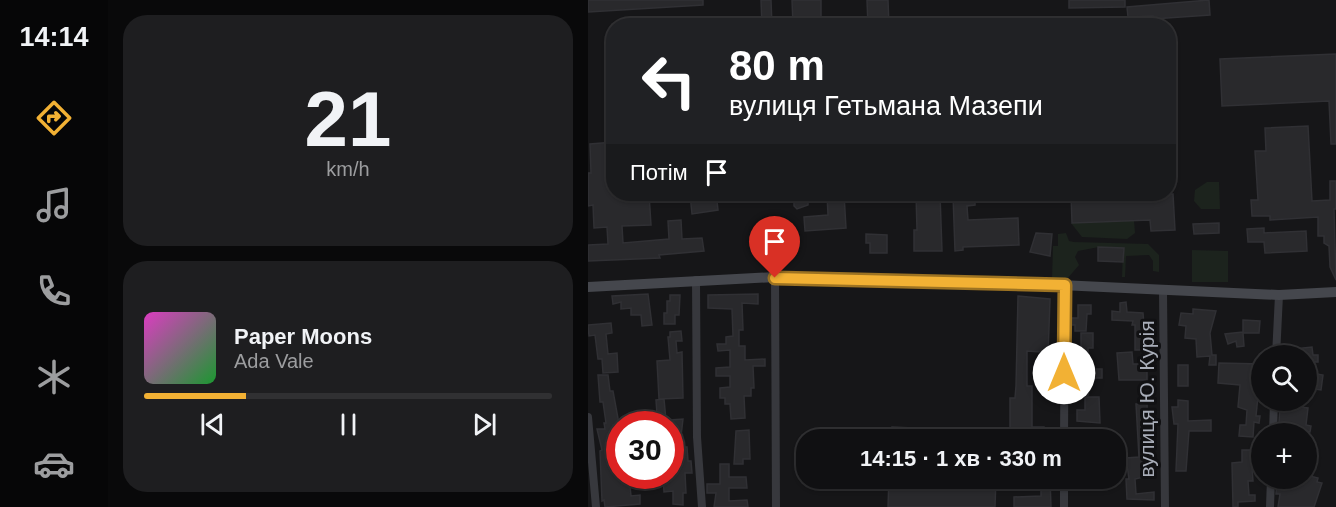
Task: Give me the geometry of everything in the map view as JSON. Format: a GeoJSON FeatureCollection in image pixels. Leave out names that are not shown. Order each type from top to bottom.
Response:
{"type":"FeatureCollection","features":[{"type":"Feature","properties":{"kind":"street"},"geometry":{"type":"LineString","coordinates":[[775,278],[776,507]]}},
{"type":"Feature","properties":{"kind":"street"},"geometry":{"type":"LineString","coordinates":[[588,287],[696,280],[775,278],[1065,285],[1279,295],[1336,292]]}},
{"type":"Feature","properties":{"kind":"street"},"geometry":{"type":"LineString","coordinates":[[696,280],[697,437],[702,507]]}},
{"type":"Feature","properties":{"kind":"street"},"geometry":{"type":"LineString","coordinates":[[1064,429],[1065,285]]}},
{"type":"Feature","properties":{"kind":"street","name":"вулиця Ю. Курія"},"geometry":{"type":"LineString","coordinates":[[1163,291],[1165,507]]}},
{"type":"Feature","properties":{"kind":"street"},"geometry":{"type":"LineString","coordinates":[[1277,345],[1279,295]]}},
{"type":"Feature","properties":{"kind":"street"},"geometry":{"type":"LineString","coordinates":[[588,417],[591,493],[596,507]]}},
{"type":"Feature","properties":{"kind":"street"},"geometry":{"type":"LineString","coordinates":[[1064,489],[1064,507]]}},
{"type":"Feature","properties":{"kind":"street"},"geometry":{"type":"LineString","coordinates":[[1270,507],[1271,489]]}},
{"type":"Feature","properties":{"kind":"shaded area"},"geometry":{"type":"Polygon","coordinates":[[[1207,182],[1219,182],[1220,209],[1201,209],[1194,201],[1195,190],[1207,182]]]}},
{"type":"Feature","properties":{"kind":"shaded area"},"geometry":{"type":"Polygon","coordinates":[[[1134,220],[1135,233],[1127,239],[1082,237],[1071,223],[1134,220]]]}},
{"type":"Feature","properties":{"kind":"shaded area"},"geometry":{"type":"Polygon","coordinates":[[[1066,233],[1069,241],[1074,242],[1148,244],[1159,255],[1159,272],[1153,271],[1153,261],[1149,255],[1126,256],[1125,277],[1122,277],[1123,248],[1099,247],[1078,251],[1075,257],[1079,265],[1067,279],[1052,279],[1053,246],[1058,246],[1058,234],[1066,233]]]}},
{"type":"Feature","properties":{"kind":"shaded area"},"geometry":{"type":"Polygon","coordinates":[[[1192,250],[1228,251],[1228,282],[1192,282],[1192,250]]]}},
{"type":"Feature","properties":{"kind":"building"},"geometry":{"type":"Polygon","coordinates":[[[588,0],[703,0],[703,5],[588,12],[588,0]]]}},
{"type":"Feature","properties":{"kind":"building"},"geometry":{"type":"Polygon","coordinates":[[[761,0],[771,0],[772,18],[762,18],[761,0]]]}},
{"type":"Feature","properties":{"kind":"building"},"geometry":{"type":"Polygon","coordinates":[[[792,0],[821,0],[821,18],[793,18],[792,0]]]}},
{"type":"Feature","properties":{"kind":"building"},"geometry":{"type":"Polygon","coordinates":[[[867,0],[888,0],[889,18],[868,18],[867,0]]]}},
{"type":"Feature","properties":{"kind":"building"},"geometry":{"type":"Polygon","coordinates":[[[1069,0],[1125,0],[1125,7],[1069,8],[1069,0]]]}},
{"type":"Feature","properties":{"kind":"building"},"geometry":{"type":"Polygon","coordinates":[[[1209,0],[1210,15],[1167,18],[1128,17],[1127,7],[1209,0]]]}},
{"type":"Feature","properties":{"kind":"building"},"geometry":{"type":"Polygon","coordinates":[[[1336,54],[1336,144],[1331,144],[1329,101],[1222,106],[1220,59],[1336,54]]]}},
{"type":"Feature","properties":{"kind":"building"},"geometry":{"type":"Polygon","coordinates":[[[1308,126],[1312,201],[1330,200],[1330,181],[1336,181],[1336,209],[1334,209],[1336,280],[1330,267],[1329,246],[1324,243],[1324,236],[1318,236],[1318,217],[1270,220],[1270,216],[1252,216],[1251,200],[1258,200],[1255,151],[1266,151],[1265,128],[1308,126]]]}},
{"type":"Feature","properties":{"kind":"building"},"geometry":{"type":"Polygon","coordinates":[[[606,143],[606,201],[649,201],[651,225],[622,226],[623,243],[669,239],[668,221],[681,220],[682,239],[702,238],[704,251],[659,255],[660,258],[588,261],[588,245],[608,244],[607,227],[594,228],[593,205],[588,206],[588,173],[591,173],[590,144],[606,143]]]}},
{"type":"Feature","properties":{"kind":"building"},"geometry":{"type":"Polygon","coordinates":[[[691,201],[717,201],[718,210],[692,214],[691,201]]]}},
{"type":"Feature","properties":{"kind":"building"},"geometry":{"type":"Polygon","coordinates":[[[794,201],[808,201],[808,205],[797,209],[794,201]]]}},
{"type":"Feature","properties":{"kind":"building"},"geometry":{"type":"Polygon","coordinates":[[[827,201],[844,201],[846,228],[805,231],[804,217],[828,215],[827,201]]]}},
{"type":"Feature","properties":{"kind":"building"},"geometry":{"type":"Polygon","coordinates":[[[916,201],[940,201],[942,251],[914,251],[914,230],[917,230],[916,201]]]}},
{"type":"Feature","properties":{"kind":"building"},"geometry":{"type":"Polygon","coordinates":[[[953,201],[975,201],[975,205],[967,206],[968,220],[1018,218],[1019,245],[963,247],[963,250],[955,251],[953,201]]]}},
{"type":"Feature","properties":{"kind":"building"},"geometry":{"type":"Polygon","coordinates":[[[1071,201],[1173,201],[1175,230],[1151,231],[1150,220],[1072,223],[1071,201]]]}},
{"type":"Feature","properties":{"kind":"building"},"geometry":{"type":"Polygon","coordinates":[[[1219,223],[1219,233],[1194,234],[1193,224],[1219,223]]]}},
{"type":"Feature","properties":{"kind":"building"},"geometry":{"type":"Polygon","coordinates":[[[1264,228],[1264,233],[1306,231],[1307,251],[1265,253],[1264,242],[1248,242],[1247,229],[1264,228]]]}},
{"type":"Feature","properties":{"kind":"building"},"geometry":{"type":"Polygon","coordinates":[[[1036,233],[1052,234],[1050,256],[1030,252],[1036,233]]]}},
{"type":"Feature","properties":{"kind":"building"},"geometry":{"type":"Polygon","coordinates":[[[866,234],[887,235],[887,253],[870,253],[870,243],[866,243],[866,234]]]}},
{"type":"Feature","properties":{"kind":"building"},"geometry":{"type":"Polygon","coordinates":[[[1098,247],[1124,248],[1123,262],[1098,261],[1098,247]]]}},
{"type":"Feature","properties":{"kind":"building"},"geometry":{"type":"Polygon","coordinates":[[[648,294],[652,325],[642,326],[641,315],[631,315],[631,308],[621,309],[621,302],[613,304],[612,296],[648,294]]]}},
{"type":"Feature","properties":{"kind":"building"},"geometry":{"type":"Polygon","coordinates":[[[758,294],[758,304],[742,303],[743,330],[739,330],[739,346],[745,346],[745,360],[765,359],[765,366],[753,366],[754,388],[751,388],[751,396],[744,396],[745,418],[731,419],[730,404],[725,404],[725,398],[720,398],[720,388],[730,387],[730,376],[716,376],[716,368],[730,367],[730,350],[718,351],[717,344],[726,344],[726,337],[733,336],[732,309],[708,308],[708,295],[758,294]]]}},
{"type":"Feature","properties":{"kind":"building"},"geometry":{"type":"Polygon","coordinates":[[[670,295],[680,295],[679,315],[675,315],[675,324],[664,324],[664,313],[667,313],[667,301],[670,301],[670,295]]]}},
{"type":"Feature","properties":{"kind":"building"},"geometry":{"type":"Polygon","coordinates":[[[1018,296],[1050,299],[1047,384],[1040,384],[1041,352],[1027,351],[1027,386],[1032,386],[1032,427],[1044,427],[1044,429],[1010,429],[1010,398],[1015,398],[1018,296]]]}},
{"type":"Feature","properties":{"kind":"building"},"geometry":{"type":"Polygon","coordinates":[[[1126,302],[1127,312],[1143,313],[1146,350],[1135,350],[1133,321],[1112,320],[1112,311],[1120,312],[1120,303],[1126,302]]]}},
{"type":"Feature","properties":{"kind":"building"},"geometry":{"type":"Polygon","coordinates":[[[1078,305],[1091,305],[1091,314],[1087,314],[1086,331],[1075,331],[1075,325],[1071,325],[1071,318],[1078,318],[1078,305]]]}},
{"type":"Feature","properties":{"kind":"building"},"geometry":{"type":"Polygon","coordinates":[[[1193,309],[1216,311],[1210,333],[1212,355],[1216,355],[1216,365],[1209,365],[1210,356],[1197,357],[1196,339],[1185,338],[1186,326],[1179,325],[1181,313],[1193,314],[1193,309]]]}},
{"type":"Feature","properties":{"kind":"building"},"geometry":{"type":"Polygon","coordinates":[[[1243,320],[1260,321],[1259,333],[1243,333],[1244,346],[1237,347],[1236,341],[1228,344],[1225,334],[1243,332],[1243,320]]]}},
{"type":"Feature","properties":{"kind":"building"},"geometry":{"type":"Polygon","coordinates":[[[611,323],[612,333],[606,334],[608,354],[617,353],[618,372],[603,373],[602,359],[598,359],[595,335],[589,336],[588,325],[611,323]]]}},
{"type":"Feature","properties":{"kind":"building"},"geometry":{"type":"Polygon","coordinates":[[[681,331],[682,341],[676,341],[677,353],[682,352],[683,398],[659,399],[657,361],[670,360],[668,337],[670,337],[670,332],[681,331]]]}},
{"type":"Feature","properties":{"kind":"building"},"geometry":{"type":"Polygon","coordinates":[[[1081,333],[1093,333],[1093,348],[1088,348],[1088,369],[1102,369],[1102,378],[1089,378],[1088,395],[1076,395],[1076,356],[1081,356],[1081,333]]]}},
{"type":"Feature","properties":{"kind":"building"},"geometry":{"type":"Polygon","coordinates":[[[1132,352],[1133,364],[1147,364],[1147,380],[1119,380],[1117,353],[1132,352]]]}},
{"type":"Feature","properties":{"kind":"building"},"geometry":{"type":"Polygon","coordinates":[[[1219,363],[1251,364],[1251,411],[1256,411],[1256,416],[1260,416],[1259,423],[1251,423],[1251,437],[1239,436],[1240,425],[1246,425],[1247,410],[1238,407],[1240,385],[1218,383],[1219,363]]]}},
{"type":"Feature","properties":{"kind":"building"},"geometry":{"type":"Polygon","coordinates":[[[1178,365],[1188,365],[1188,386],[1178,386],[1178,365]]]}},
{"type":"Feature","properties":{"kind":"building"},"geometry":{"type":"Polygon","coordinates":[[[1317,374],[1323,375],[1321,390],[1317,389],[1317,374]]]}},
{"type":"Feature","properties":{"kind":"building"},"geometry":{"type":"Polygon","coordinates":[[[598,375],[608,375],[617,411],[606,411],[606,423],[603,402],[600,402],[598,375]]]}},
{"type":"Feature","properties":{"kind":"building"},"geometry":{"type":"Polygon","coordinates":[[[1085,397],[1099,397],[1100,423],[1077,421],[1077,410],[1085,410],[1085,397]]]}},
{"type":"Feature","properties":{"kind":"building"},"geometry":{"type":"Polygon","coordinates":[[[664,399],[665,411],[657,411],[656,400],[664,399]]]}},
{"type":"Feature","properties":{"kind":"building"},"geometry":{"type":"Polygon","coordinates":[[[1178,400],[1188,401],[1188,421],[1211,420],[1211,431],[1189,431],[1186,471],[1176,471],[1178,424],[1174,424],[1172,407],[1178,407],[1178,400]]]}},
{"type":"Feature","properties":{"kind":"building"},"geometry":{"type":"Polygon","coordinates":[[[1136,404],[1147,404],[1148,476],[1135,479],[1136,494],[1154,492],[1154,500],[1127,499],[1126,479],[1129,479],[1126,458],[1139,457],[1136,404]]]}},
{"type":"Feature","properties":{"kind":"building"},"geometry":{"type":"Polygon","coordinates":[[[1280,411],[1308,411],[1306,423],[1279,423],[1280,411]]]}},
{"type":"Feature","properties":{"kind":"building"},"geometry":{"type":"Polygon","coordinates":[[[604,423],[606,423],[606,489],[630,489],[631,496],[640,495],[640,504],[605,507],[604,500],[602,501],[600,451],[602,450],[597,429],[605,429],[604,423]]]}},
{"type":"Feature","properties":{"kind":"building"},"geometry":{"type":"Polygon","coordinates":[[[892,427],[935,429],[892,429],[892,427]]]}},
{"type":"Feature","properties":{"kind":"building"},"geometry":{"type":"Polygon","coordinates":[[[749,430],[750,459],[743,459],[743,464],[734,464],[736,431],[749,430]]]}},
{"type":"Feature","properties":{"kind":"building"},"geometry":{"type":"Polygon","coordinates":[[[684,447],[687,447],[692,473],[685,473],[686,493],[683,493],[683,505],[673,504],[673,491],[664,492],[664,489],[684,489],[684,447]]]}},
{"type":"Feature","properties":{"kind":"building"},"geometry":{"type":"Polygon","coordinates":[[[1242,450],[1251,450],[1249,495],[1255,495],[1255,501],[1238,502],[1238,507],[1233,507],[1232,463],[1242,462],[1242,450]]]}},
{"type":"Feature","properties":{"kind":"building"},"geometry":{"type":"Polygon","coordinates":[[[720,464],[729,464],[729,477],[746,477],[747,488],[729,488],[729,501],[747,500],[748,507],[714,507],[716,493],[707,493],[707,484],[720,484],[720,464]]]}},
{"type":"Feature","properties":{"kind":"building"},"geometry":{"type":"Polygon","coordinates":[[[1317,482],[1322,483],[1314,507],[1278,507],[1280,494],[1276,494],[1276,489],[1317,489],[1317,482]]]}},
{"type":"Feature","properties":{"kind":"building"},"geometry":{"type":"Polygon","coordinates":[[[889,489],[996,489],[995,507],[888,507],[889,489]]]}},
{"type":"Feature","properties":{"kind":"building"},"geometry":{"type":"Polygon","coordinates":[[[1041,489],[1050,489],[1051,507],[1014,507],[1014,497],[1041,496],[1041,489]]]}},
{"type":"Feature","properties":{"kind":"route"},"geometry":{"type":"LineString","coordinates":[[775,278],[1065,285],[1064,373]]}}]}
